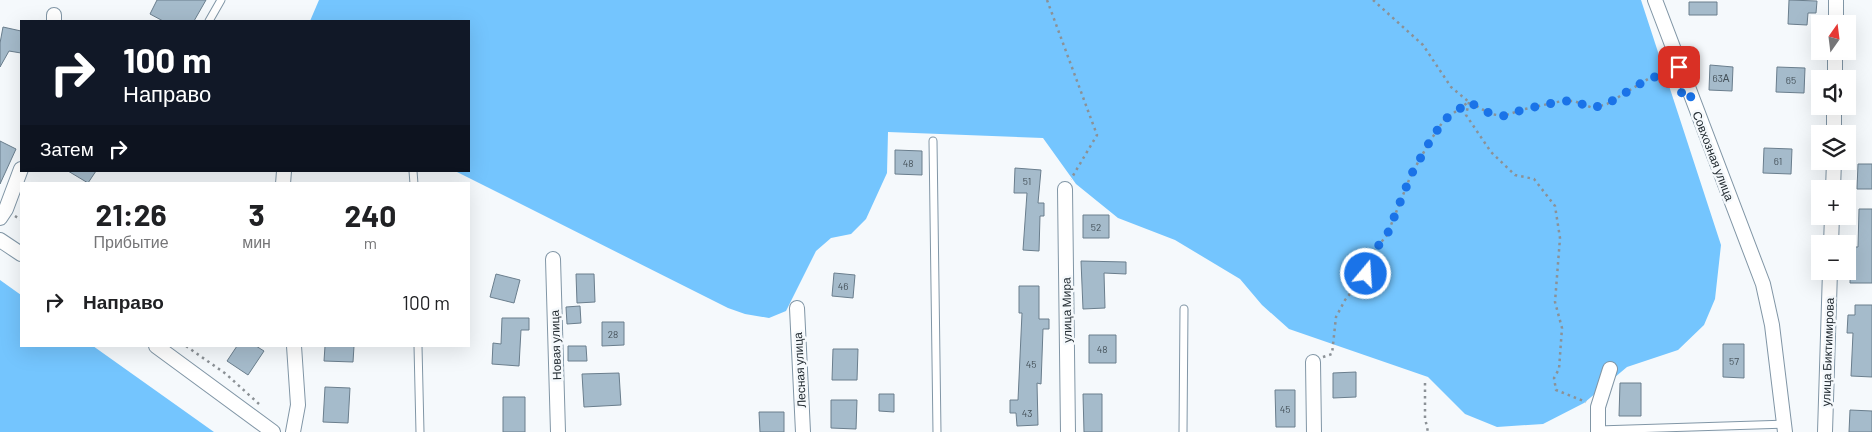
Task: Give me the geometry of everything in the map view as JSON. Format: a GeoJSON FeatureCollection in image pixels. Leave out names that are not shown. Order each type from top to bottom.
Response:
{"type":"FeatureCollection","features":[{"type":"Feature","properties":{"kind":"street","name":"Совхозная улица"},"geometry":{"type":"LineString","coordinates":[[1655,0],[1763,284],[1772,325],[1785,428]]}},
{"type":"Feature","properties":{"kind":"street"},"geometry":{"type":"LineString","coordinates":[[1836,0],[1836,15]]}},
{"type":"Feature","properties":{"kind":"street"},"geometry":{"type":"LineString","coordinates":[[0,218],[6,209],[20,172]]}},
{"type":"Feature","properties":{"kind":"street","name":"улица Мира"},"geometry":{"type":"LineString","coordinates":[[1065,189],[1068,432]]}},
{"type":"Feature","properties":{"kind":"street"},"geometry":{"type":"LineString","coordinates":[[0,240],[20,253]]}},
{"type":"Feature","properties":{"kind":"street","name":"Новая улица"},"geometry":{"type":"LineString","coordinates":[[553,258],[558,432]]}},
{"type":"Feature","properties":{"kind":"street","name":"улица Биктимирова"},"geometry":{"type":"LineString","coordinates":[[1825,432],[1830,280]]}},
{"type":"Feature","properties":{"kind":"street","name":"Лесная улица"},"geometry":{"type":"LineString","coordinates":[[797,308],[804,432]]}},
{"type":"Feature","properties":{"kind":"street"},"geometry":{"type":"LineString","coordinates":[[157,347],[273,432]]}},
{"type":"Feature","properties":{"kind":"street"},"geometry":{"type":"LineString","coordinates":[[293,432],[298,405],[294,347]]}},
{"type":"Feature","properties":{"kind":"street"},"geometry":{"type":"LineString","coordinates":[[1314,362],[1314,432]]}},
{"type":"Feature","properties":{"kind":"street"},"geometry":{"type":"LineString","coordinates":[[1598,431],[1598,407],[1610,369]]}},
{"type":"Feature","properties":{"kind":"lane"},"geometry":{"type":"LineString","coordinates":[[210,20],[221,0]]}},
{"type":"Feature","properties":{"kind":"lane"},"geometry":{"type":"LineString","coordinates":[[934,141],[937,432]]}},
{"type":"Feature","properties":{"kind":"lane"},"geometry":{"type":"LineString","coordinates":[[1183,432],[1184,309]]}},
{"type":"Feature","properties":{"kind":"lane"},"geometry":{"type":"LineString","coordinates":[[418,347],[420,432]]}},
{"type":"Feature","properties":{"kind":"lane"},"geometry":{"type":"LineString","coordinates":[[1598,431],[1785,428]]}},
{"type":"Feature","properties":{"kind":"path"},"geometry":{"type":"LineString","coordinates":[[1047,0],[1097,135],[1065,189]]}},
{"type":"Feature","properties":{"kind":"path"},"geometry":{"type":"LineString","coordinates":[[1373,0],[1422,45],[1451,87],[1469,102],[1491,114],[1503,116],[1562,101],[1574,101],[1592,108],[1607,104],[1648,79],[1658,76],[1692,100]]}},
{"type":"Feature","properties":{"kind":"path"},"geometry":{"type":"LineString","coordinates":[[1314,362],[1332,354],[1336,317],[1345,300],[1366,274],[1370,256],[1387,235],[1411,175],[1430,141],[1444,120],[1469,102]]}},
{"type":"Feature","properties":{"kind":"path"},"geometry":{"type":"LineString","coordinates":[[1469,102],[1466,114],[1491,152],[1515,175],[1534,179],[1555,206],[1560,238],[1555,302],[1562,328],[1559,369],[1554,378],[1556,390],[1598,407]]}},
{"type":"Feature","properties":{"kind":"path"},"geometry":{"type":"LineString","coordinates":[[187,347],[226,374],[264,409]]}},
{"type":"Feature","properties":{"kind":"path"},"geometry":{"type":"LineString","coordinates":[[1425,383],[1424,418],[1428,432]]}},
{"type":"Feature","properties":{"kind":"shaded area"},"geometry":{"type":"Polygon","coordinates":[[[319,0],[1641,0],[1721,245],[1715,299],[1704,325],[1678,350],[1627,367],[1584,403],[1543,424],[1497,427],[1465,414],[1428,377],[1289,329],[1262,305],[1240,279],[1175,240],[1118,218],[1076,184],[1043,138],[888,132],[887,173],[866,219],[851,234],[831,238],[816,251],[786,311],[769,318],[745,314],[728,308],[457,172],[470,172],[470,20],[310,20],[319,0]]]}},
{"type":"Feature","properties":{"kind":"shaded area"},"geometry":{"type":"Polygon","coordinates":[[[0,280],[20,294],[20,347],[94,347],[214,432],[0,432],[0,280]]]}},
{"type":"Feature","properties":{"kind":"building"},"geometry":{"type":"Polygon","coordinates":[[[157,0],[206,0],[195,20],[161,20],[150,14],[157,0]]]}},
{"type":"Feature","properties":{"kind":"building"},"geometry":{"type":"Polygon","coordinates":[[[1789,0],[1817,1],[1816,13],[1808,13],[1807,25],[1788,24],[1789,0]]]}},
{"type":"Feature","properties":{"kind":"building"},"geometry":{"type":"Polygon","coordinates":[[[1689,2],[1717,2],[1717,15],[1689,15],[1689,2]]]}},
{"type":"Feature","properties":{"kind":"building"},"geometry":{"type":"Polygon","coordinates":[[[3,27],[20,31],[20,53],[9,51],[0,67],[0,43],[3,27]]]}},
{"type":"Feature","properties":{"kind":"building"},"geometry":{"type":"Polygon","coordinates":[[[1710,65],[1733,67],[1732,91],[1709,90],[1710,65]]]}},
{"type":"Feature","properties":{"kind":"building"},"geometry":{"type":"Polygon","coordinates":[[[1777,67],[1805,68],[1804,93],[1776,92],[1777,67]]]}},
{"type":"Feature","properties":{"kind":"building"},"geometry":{"type":"Polygon","coordinates":[[[0,141],[16,149],[0,184],[0,141]]]}},
{"type":"Feature","properties":{"kind":"building"},"geometry":{"type":"Polygon","coordinates":[[[1764,148],[1792,149],[1791,174],[1763,173],[1764,148]]]}},
{"type":"Feature","properties":{"kind":"building"},"geometry":{"type":"Polygon","coordinates":[[[895,150],[922,151],[922,175],[895,174],[895,150]]]}},
{"type":"Feature","properties":{"kind":"building"},"geometry":{"type":"Polygon","coordinates":[[[1858,164],[1872,164],[1872,189],[1857,189],[1858,164]]]}},
{"type":"Feature","properties":{"kind":"building"},"geometry":{"type":"Polygon","coordinates":[[[1015,168],[1041,170],[1038,203],[1044,203],[1044,216],[1040,216],[1039,251],[1023,250],[1027,193],[1014,193],[1015,168]]]}},
{"type":"Feature","properties":{"kind":"building"},"geometry":{"type":"Polygon","coordinates":[[[70,172],[95,172],[89,182],[70,172]]]}},
{"type":"Feature","properties":{"kind":"building"},"geometry":{"type":"Polygon","coordinates":[[[1859,209],[1872,209],[1872,283],[1850,283],[1850,280],[1856,280],[1856,247],[1858,247],[1859,209]]]}},
{"type":"Feature","properties":{"kind":"building"},"geometry":{"type":"Polygon","coordinates":[[[1083,215],[1109,215],[1109,238],[1083,238],[1083,215]]]}},
{"type":"Feature","properties":{"kind":"building"},"geometry":{"type":"Polygon","coordinates":[[[1081,261],[1126,262],[1126,274],[1104,273],[1105,308],[1083,309],[1081,261]]]}},
{"type":"Feature","properties":{"kind":"building"},"geometry":{"type":"Polygon","coordinates":[[[834,273],[855,275],[853,298],[832,296],[834,273]]]}},
{"type":"Feature","properties":{"kind":"building"},"geometry":{"type":"Polygon","coordinates":[[[496,274],[520,280],[514,303],[490,297],[496,274]]]}},
{"type":"Feature","properties":{"kind":"building"},"geometry":{"type":"Polygon","coordinates":[[[576,274],[594,274],[595,302],[577,303],[576,274]]]}},
{"type":"Feature","properties":{"kind":"building"},"geometry":{"type":"Polygon","coordinates":[[[1019,286],[1039,286],[1039,319],[1049,319],[1049,329],[1043,329],[1041,384],[1037,383],[1038,425],[1017,426],[1016,413],[1010,413],[1010,400],[1018,400],[1022,313],[1019,313],[1019,286]]]}},
{"type":"Feature","properties":{"kind":"building"},"geometry":{"type":"Polygon","coordinates":[[[1855,305],[1872,305],[1872,377],[1851,376],[1853,333],[1847,333],[1848,315],[1855,315],[1855,305]]]}},
{"type":"Feature","properties":{"kind":"building"},"geometry":{"type":"Polygon","coordinates":[[[580,306],[581,323],[567,324],[566,307],[580,306]]]}},
{"type":"Feature","properties":{"kind":"building"},"geometry":{"type":"Polygon","coordinates":[[[502,318],[529,318],[529,330],[521,330],[519,366],[492,364],[493,343],[501,344],[502,318]]]}},
{"type":"Feature","properties":{"kind":"building"},"geometry":{"type":"Polygon","coordinates":[[[602,322],[624,322],[624,345],[602,346],[602,322]]]}},
{"type":"Feature","properties":{"kind":"building"},"geometry":{"type":"Polygon","coordinates":[[[1089,335],[1116,335],[1116,363],[1089,363],[1089,335]]]}},
{"type":"Feature","properties":{"kind":"building"},"geometry":{"type":"Polygon","coordinates":[[[1723,344],[1744,344],[1744,378],[1723,377],[1723,344]]]}},
{"type":"Feature","properties":{"kind":"building"},"geometry":{"type":"Polygon","coordinates":[[[568,346],[586,346],[587,361],[568,361],[568,346]]]}},
{"type":"Feature","properties":{"kind":"building"},"geometry":{"type":"Polygon","coordinates":[[[236,347],[258,347],[264,351],[248,375],[227,361],[236,347]]]}},
{"type":"Feature","properties":{"kind":"building"},"geometry":{"type":"Polygon","coordinates":[[[325,347],[354,347],[353,362],[324,361],[325,347]]]}},
{"type":"Feature","properties":{"kind":"building"},"geometry":{"type":"Polygon","coordinates":[[[833,349],[858,349],[857,380],[832,380],[833,349]]]}},
{"type":"Feature","properties":{"kind":"building"},"geometry":{"type":"Polygon","coordinates":[[[1356,372],[1356,397],[1333,398],[1333,373],[1356,372]]]}},
{"type":"Feature","properties":{"kind":"building"},"geometry":{"type":"Polygon","coordinates":[[[619,373],[621,405],[584,407],[582,374],[619,373]]]}},
{"type":"Feature","properties":{"kind":"building"},"geometry":{"type":"Polygon","coordinates":[[[1620,383],[1641,383],[1641,416],[1619,416],[1620,383]]]}},
{"type":"Feature","properties":{"kind":"building"},"geometry":{"type":"Polygon","coordinates":[[[325,387],[350,388],[348,423],[323,422],[325,387]]]}},
{"type":"Feature","properties":{"kind":"building"},"geometry":{"type":"Polygon","coordinates":[[[1275,390],[1295,390],[1295,427],[1276,427],[1275,390]]]}},
{"type":"Feature","properties":{"kind":"building"},"geometry":{"type":"Polygon","coordinates":[[[879,394],[894,394],[894,412],[879,411],[879,394]]]}},
{"type":"Feature","properties":{"kind":"building"},"geometry":{"type":"Polygon","coordinates":[[[1083,394],[1102,394],[1102,432],[1084,432],[1083,394]]]}},
{"type":"Feature","properties":{"kind":"building"},"geometry":{"type":"Polygon","coordinates":[[[503,397],[525,397],[525,432],[503,432],[503,397]]]}},
{"type":"Feature","properties":{"kind":"building"},"geometry":{"type":"Polygon","coordinates":[[[831,400],[857,400],[856,429],[831,428],[831,400]]]}},
{"type":"Feature","properties":{"kind":"building"},"geometry":{"type":"Polygon","coordinates":[[[1850,410],[1872,411],[1872,432],[1849,432],[1850,410]]]}},
{"type":"Feature","properties":{"kind":"building"},"geometry":{"type":"Polygon","coordinates":[[[759,412],[784,412],[784,432],[760,432],[759,412]]]}},
{"type":"Feature","properties":{"kind":"route"},"geometry":{"type":"LineString","coordinates":[[1366,274],[1370,256],[1387,235],[1411,175],[1430,141],[1444,120],[1469,102],[1491,114],[1503,116],[1562,101],[1574,101],[1592,108],[1607,104],[1648,79],[1658,76],[1692,100],[1679,67]]}}]}
